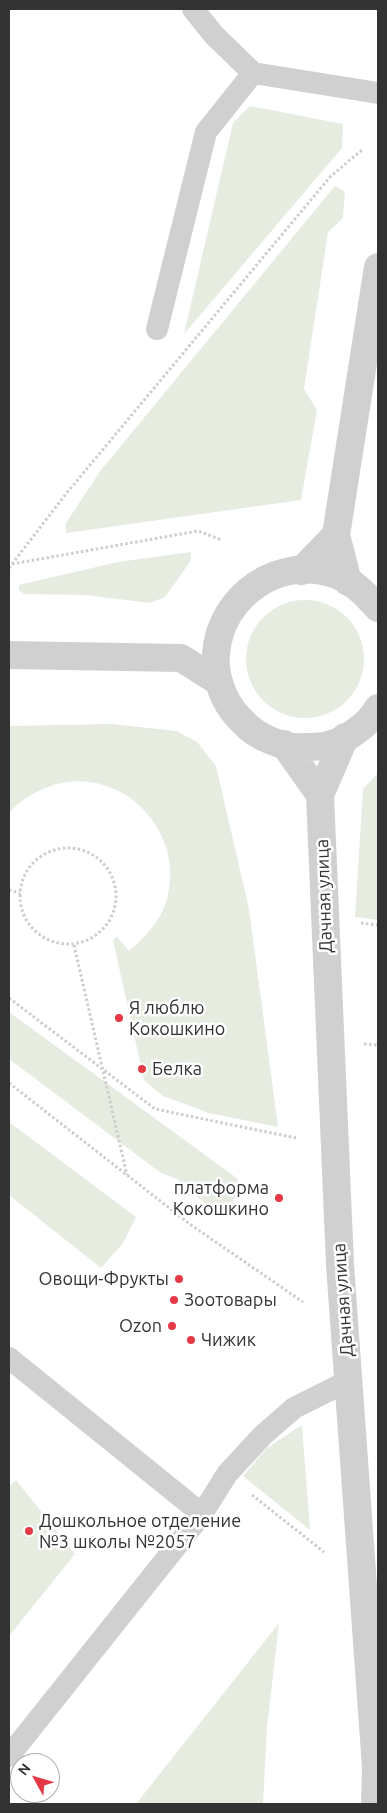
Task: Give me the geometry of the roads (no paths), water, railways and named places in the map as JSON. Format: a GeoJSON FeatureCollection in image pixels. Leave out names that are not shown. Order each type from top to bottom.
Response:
{"type":"FeatureCollection","features":[{"type":"Feature","properties":{"kind":"street"},"geometry":{"type":"LineString","coordinates":[[348,582],[336,535],[378,267]]}},
{"type":"Feature","properties":{"kind":"street"},"geometry":{"type":"LineString","coordinates":[[301,571],[336,535]]}},
{"type":"Feature","properties":{"kind":"street"},"geometry":{"type":"LineString","coordinates":[[378,608],[361,589],[337,575],[309,570],[282,573],[256,584],[235,603],[222,627],[216,654],[219,682],[230,708],[249,728],[273,742],[300,748],[329,745],[354,734],[374,715],[378,708]]}},
{"type":"Feature","properties":{"kind":"street"},"geometry":{"type":"LineString","coordinates":[[181,658],[222,627]]}},
{"type":"Feature","properties":{"kind":"street"},"geometry":{"type":"LineString","coordinates":[[9,655],[181,658],[219,682]]}},
{"type":"Feature","properties":{"kind":"street","name":"Дачная улица"},"geometry":{"type":"LineString","coordinates":[[345,737],[320,795],[340,1265],[376,1768],[375,1804]]}},
{"type":"Feature","properties":{"kind":"street"},"geometry":{"type":"LineString","coordinates":[[284,744],[320,795]]}},
{"type":"Feature","properties":{"kind":"lane"},"geometry":{"type":"LineString","coordinates":[[193,9],[214,35],[253,73],[378,93]]}},
{"type":"Feature","properties":{"kind":"lane"},"geometry":{"type":"LineString","coordinates":[[157,329],[206,132],[253,73]]}},
{"type":"Feature","properties":{"kind":"lane"},"geometry":{"type":"LineString","coordinates":[[9,1358],[202,1514]]}},
{"type":"Feature","properties":{"kind":"lane"},"geometry":{"type":"LineString","coordinates":[[9,1756],[202,1514],[227,1474],[263,1435],[294,1408],[348,1381]]}},
{"type":"Feature","properties":{"kind":"place","name":"Я люблю Кокошкино"},"geometry":{"type":"Point","coordinates":[119,1018]}},
{"type":"Feature","properties":{"kind":"place","name":"Белка"},"geometry":{"type":"Point","coordinates":[142,1069]}},
{"type":"Feature","properties":{"kind":"place","name":"платформа Кокошкино"},"geometry":{"type":"Point","coordinates":[279,1198]}},
{"type":"Feature","properties":{"kind":"place","name":"Овощи-Фрукты"},"geometry":{"type":"Point","coordinates":[179,1279]}},
{"type":"Feature","properties":{"kind":"place","name":"Зоотовары"},"geometry":{"type":"Point","coordinates":[174,1300]}},
{"type":"Feature","properties":{"kind":"place","name":"Ozon"},"geometry":{"type":"Point","coordinates":[172,1326]}},
{"type":"Feature","properties":{"kind":"place","name":"Чижик"},"geometry":{"type":"Point","coordinates":[191,1340]}},
{"type":"Feature","properties":{"kind":"place","name":"Дошкольное отделение №3 школы №2057"},"geometry":{"type":"Point","coordinates":[29,1531]}}]}
